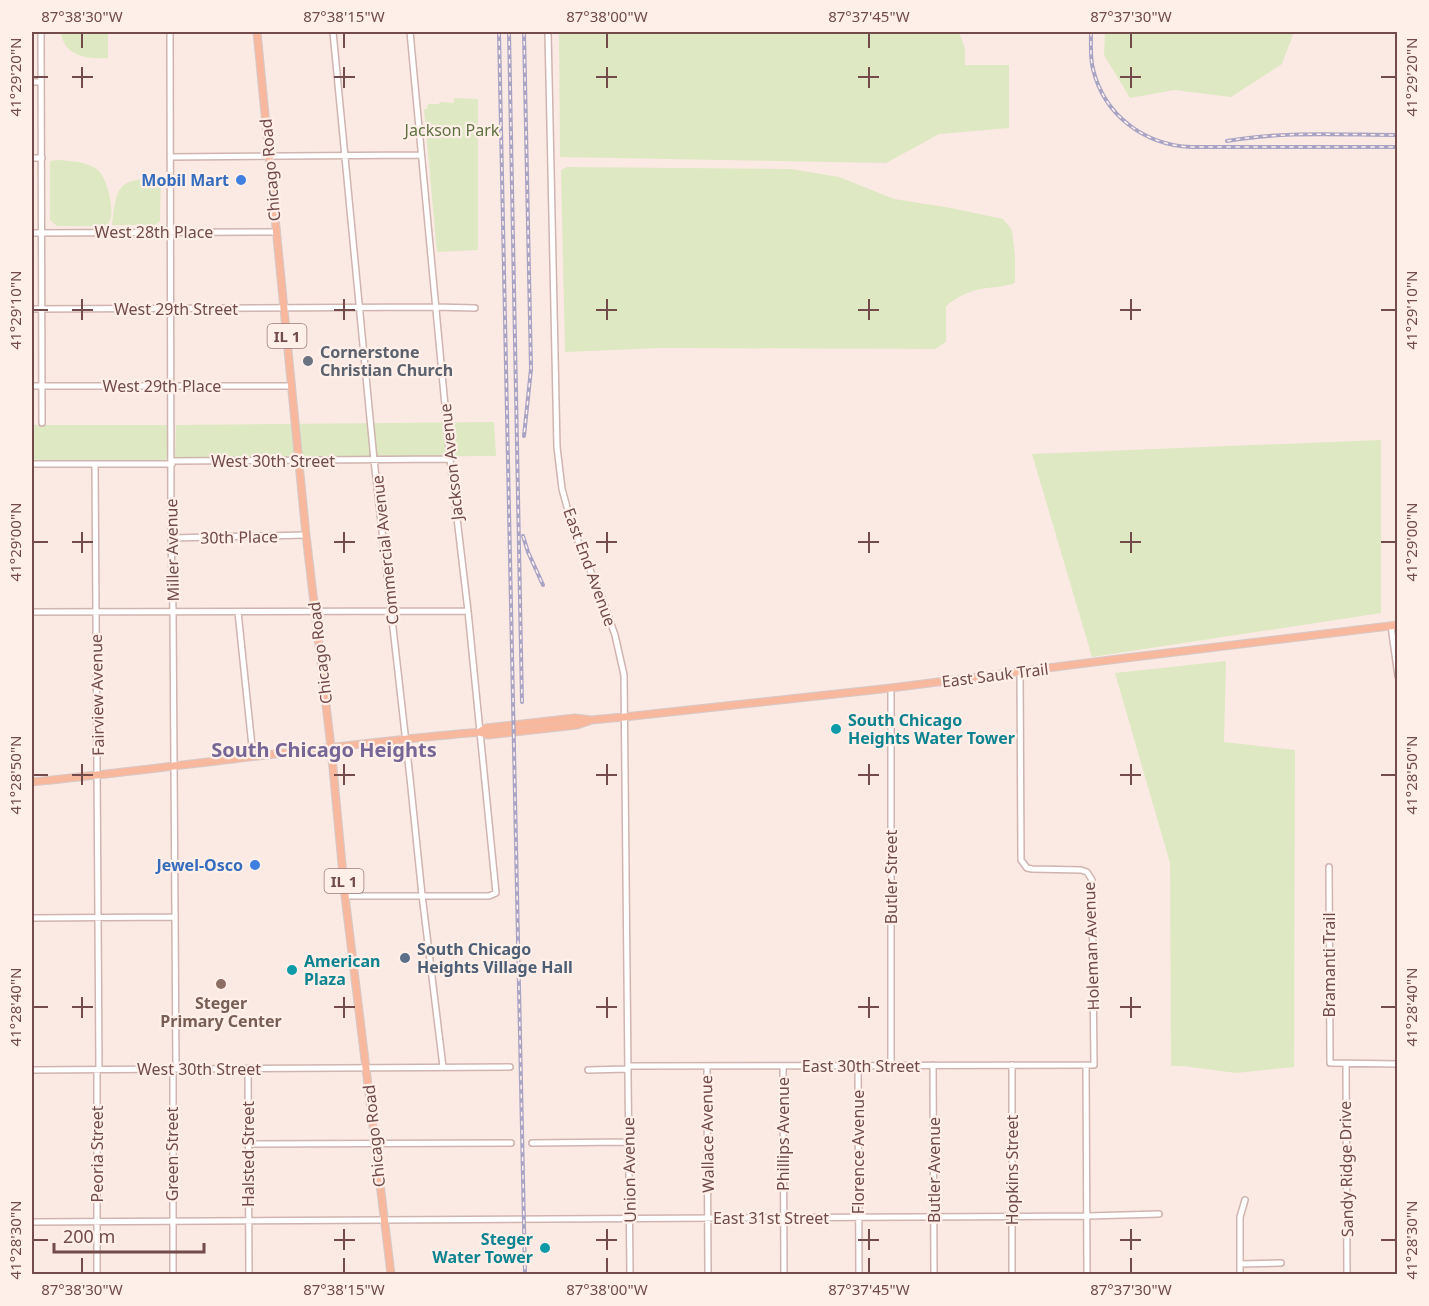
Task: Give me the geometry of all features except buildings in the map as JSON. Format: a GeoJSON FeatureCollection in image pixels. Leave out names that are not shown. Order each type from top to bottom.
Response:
{"type":"FeatureCollection","features":[{"type":"Feature","properties":{"kind":"main road","name":"Chicago Road"},"geometry":{"type":"LineString","coordinates":[[257,32],[306,536],[345,896],[391,1275]]}},
{"type":"Feature","properties":{"kind":"main road","name":"East Sauk Trail"},"geometry":{"type":"LineString","coordinates":[[32,782],[480,732],[486,728],[514,728],[575,718],[591,720],[624,717],[891,688],[1394,625]]}},
{"type":"Feature","properties":{"kind":"street"},"geometry":{"type":"LineString","coordinates":[[41,32],[42,423]]}},
{"type":"Feature","properties":{"kind":"street","name":"Miller Avenue"},"geometry":{"type":"LineString","coordinates":[[170,32],[174,1069]]}},
{"type":"Feature","properties":{"kind":"street","name":"Commercial Avenue"},"geometry":{"type":"LineString","coordinates":[[333,32],[374,460],[443,1067]]}},
{"type":"Feature","properties":{"kind":"street","name":"Jackson Avenue"},"geometry":{"type":"LineString","coordinates":[[410,32],[450,459],[468,611],[496,892],[489,896],[422,895]]}},
{"type":"Feature","properties":{"kind":"street","name":"East End Avenue"},"geometry":{"type":"LineString","coordinates":[[548,32],[557,447],[562,489],[573,529],[615,634],[624,675],[628,1068]]}},
{"type":"Feature","properties":{"kind":"street"},"geometry":{"type":"LineString","coordinates":[[32,82],[41,81]]}},
{"type":"Feature","properties":{"kind":"street"},"geometry":{"type":"LineString","coordinates":[[171,157],[421,155]]}},
{"type":"Feature","properties":{"kind":"street"},"geometry":{"type":"LineString","coordinates":[[32,158],[42,158]]}},
{"type":"Feature","properties":{"kind":"street","name":"West 28th Place"},"geometry":{"type":"LineString","coordinates":[[32,233],[276,232]]}},
{"type":"Feature","properties":{"kind":"street","name":"West 29th Street"},"geometry":{"type":"LineString","coordinates":[[32,309],[475,308]]}},
{"type":"Feature","properties":{"kind":"street","name":"West 29th Place"},"geometry":{"type":"LineString","coordinates":[[32,386],[292,386]]}},
{"type":"Feature","properties":{"kind":"street","name":"West 30th Street"},"geometry":{"type":"LineString","coordinates":[[32,464],[450,459]]}},
{"type":"Feature","properties":{"kind":"street","name":"Fairview Avenue"},"geometry":{"type":"LineString","coordinates":[[94,464],[99,918],[98,1070]]}},
{"type":"Feature","properties":{"kind":"street","name":"30th Place"},"geometry":{"type":"LineString","coordinates":[[171,538],[306,536]]}},
{"type":"Feature","properties":{"kind":"street"},"geometry":{"type":"LineString","coordinates":[[32,612],[468,611]]}},
{"type":"Feature","properties":{"kind":"street"},"geometry":{"type":"LineString","coordinates":[[238,612],[253,756]]}},
{"type":"Feature","properties":{"kind":"street"},"geometry":{"type":"LineString","coordinates":[[1394,625],[1398,676]]}},
{"type":"Feature","properties":{"kind":"street","name":"Holeman Avenue"},"geometry":{"type":"LineString","coordinates":[[1020,672],[1021,860],[1027,868],[1032,869],[1082,870],[1087,872],[1092,880],[1094,1065]]}},
{"type":"Feature","properties":{"kind":"street","name":"Butler Street"},"geometry":{"type":"LineString","coordinates":[[891,688],[891,1066]]}},
{"type":"Feature","properties":{"kind":"street","name":"Bramanti Trail"},"geometry":{"type":"LineString","coordinates":[[1329,867],[1329,1064],[1346,1064]]}},
{"type":"Feature","properties":{"kind":"street"},"geometry":{"type":"LineString","coordinates":[[345,896],[422,895]]}},
{"type":"Feature","properties":{"kind":"street"},"geometry":{"type":"LineString","coordinates":[[32,918],[174,917]]}},
{"type":"Feature","properties":{"kind":"street"},"geometry":{"type":"LineString","coordinates":[[1346,1064],[1398,1064]]}},
{"type":"Feature","properties":{"kind":"street","name":"Sandy Ridge Drive"},"geometry":{"type":"LineString","coordinates":[[1346,1064],[1347,1275]]}},
{"type":"Feature","properties":{"kind":"street","name":"Butler Avenue"},"geometry":{"type":"LineString","coordinates":[[933,1065],[934,1275]]}},
{"type":"Feature","properties":{"kind":"street","name":"Hopkins Street"},"geometry":{"type":"LineString","coordinates":[[1012,1065],[1012,1275]]}},
{"type":"Feature","properties":{"kind":"street"},"geometry":{"type":"LineString","coordinates":[[1086,1065],[1087,1275]]}},
{"type":"Feature","properties":{"kind":"street","name":"East 30th Street"},"geometry":{"type":"LineString","coordinates":[[588,1070],[707,1066],[1094,1065]]}},
{"type":"Feature","properties":{"kind":"street","name":"Wallace Avenue"},"geometry":{"type":"LineString","coordinates":[[707,1066],[708,1275]]}},
{"type":"Feature","properties":{"kind":"street","name":"Phillips Avenue"},"geometry":{"type":"LineString","coordinates":[[783,1066],[784,1275]]}},
{"type":"Feature","properties":{"kind":"street","name":"Florence Avenue"},"geometry":{"type":"LineString","coordinates":[[858,1066],[859,1275]]}},
{"type":"Feature","properties":{"kind":"street"},"geometry":{"type":"LineString","coordinates":[[366,1068],[510,1067]]}},
{"type":"Feature","properties":{"kind":"street","name":"West 30th Street"},"geometry":{"type":"LineString","coordinates":[[32,1070],[366,1068]]}},
{"type":"Feature","properties":{"kind":"street","name":"Union Avenue"},"geometry":{"type":"LineString","coordinates":[[628,1068],[630,1275]]}},
{"type":"Feature","properties":{"kind":"street","name":"Green Street"},"geometry":{"type":"LineString","coordinates":[[173,1275],[174,1069]]}},
{"type":"Feature","properties":{"kind":"street","name":"Halsted Street"},"geometry":{"type":"LineString","coordinates":[[248,1069],[249,1275]]}},
{"type":"Feature","properties":{"kind":"street","name":"Peoria Street"},"geometry":{"type":"LineString","coordinates":[[97,1275],[98,1070]]}},
{"type":"Feature","properties":{"kind":"street"},"geometry":{"type":"LineString","coordinates":[[532,1143],[628,1142]]}},
{"type":"Feature","properties":{"kind":"street"},"geometry":{"type":"LineString","coordinates":[[248,1144],[511,1143]]}},
{"type":"Feature","properties":{"kind":"street"},"geometry":{"type":"LineString","coordinates":[[1240,1275],[1240,1217],[1245,1200]]}},
{"type":"Feature","properties":{"kind":"street","name":"East 31st Street"},"geometry":{"type":"LineString","coordinates":[[32,1222],[383,1219],[629,1220],[1159,1214]]}},
{"type":"Feature","properties":{"kind":"street"},"geometry":{"type":"LineString","coordinates":[[1240,1264],[1281,1263]]}},
{"type":"Feature","properties":{"kind":"green space"},"geometry":{"type":"Polygon","coordinates":[[[61,32],[108,32],[108,58],[78,55],[67,47],[61,32]]]}},
{"type":"Feature","properties":{"kind":"green space"},"geometry":{"type":"Polygon","coordinates":[[[559,32],[959,32],[965,48],[965,65],[1009,65],[1009,128],[939,134],[886,163],[560,157],[559,32]]]}},
{"type":"Feature","properties":{"kind":"green space"},"geometry":{"type":"Polygon","coordinates":[[[1105,32],[1294,32],[1282,64],[1231,97],[1174,90],[1130,98],[1104,55],[1105,32]]]}},
{"type":"Feature","properties":{"kind":"green space","name":"Jackson Park"},"geometry":{"type":"Polygon","coordinates":[[[454,98],[478,99],[478,250],[437,252],[424,109],[427,109],[428,104],[454,103],[454,98]]]}},
{"type":"Feature","properties":{"kind":"green space"},"geometry":{"type":"Polygon","coordinates":[[[50,161],[86,164],[95,168],[103,177],[111,205],[111,217],[107,226],[57,226],[50,220],[50,161]]]}},
{"type":"Feature","properties":{"kind":"green space"},"geometry":{"type":"Polygon","coordinates":[[[567,167],[791,169],[839,177],[894,199],[1003,219],[1012,230],[1015,283],[971,291],[946,306],[946,342],[935,349],[661,348],[565,352],[561,170],[567,167]]]}},
{"type":"Feature","properties":{"kind":"green space"},"geometry":{"type":"Polygon","coordinates":[[[161,176],[160,221],[155,225],[112,225],[116,200],[122,187],[136,180],[161,176]]]}},
{"type":"Feature","properties":{"kind":"green space"},"geometry":{"type":"Polygon","coordinates":[[[494,422],[496,456],[175,458],[176,425],[494,422]]]}},
{"type":"Feature","properties":{"kind":"green space"},"geometry":{"type":"Polygon","coordinates":[[[32,425],[167,425],[167,457],[162,461],[32,461],[32,425]]]}},
{"type":"Feature","properties":{"kind":"green space"},"geometry":{"type":"Polygon","coordinates":[[[1381,440],[1381,613],[1092,657],[1032,454],[1381,440]]]}},
{"type":"Feature","properties":{"kind":"green space"},"geometry":{"type":"Polygon","coordinates":[[[1226,661],[1224,742],[1295,750],[1294,1067],[1236,1073],[1171,1066],[1170,863],[1115,673],[1226,661]]]}},
{"type":"Feature","properties":{"kind":"railway"},"geometry":{"type":"LineString","coordinates":[[499,32],[525,1274]]}},
{"type":"Feature","properties":{"kind":"railway"},"geometry":{"type":"LineString","coordinates":[[509,32],[522,702]]}},
{"type":"Feature","properties":{"kind":"railway"},"geometry":{"type":"LineString","coordinates":[[524,32],[531,369],[524,436]]}},
{"type":"Feature","properties":{"kind":"railway"},"geometry":{"type":"LineString","coordinates":[[1091,32],[1093,69],[1106,100],[1128,124],[1142,134],[1157,140],[1191,147],[1398,147]]}},
{"type":"Feature","properties":{"kind":"railway"},"geometry":{"type":"LineString","coordinates":[[1227,141],[1291,135],[1398,135]]}},
{"type":"Feature","properties":{"kind":"railway"},"geometry":{"type":"LineString","coordinates":[[523,536],[543,585]]}},
{"type":"Feature","properties":{"kind":"place","name":"Mobil Mart"},"geometry":{"type":"Point","coordinates":[241,180]}},
{"type":"Feature","properties":{"kind":"place","name":"Cornerstone Christian Church"},"geometry":{"type":"Point","coordinates":[308,361]}},
{"type":"Feature","properties":{"kind":"place","name":"South Chicago Heights Water Tower"},"geometry":{"type":"Point","coordinates":[836,729]}},
{"type":"Feature","properties":{"kind":"place","name":"Jewel-Osco"},"geometry":{"type":"Point","coordinates":[255,865]}},
{"type":"Feature","properties":{"kind":"place","name":"South Chicago Heights Village Hall"},"geometry":{"type":"Point","coordinates":[405,958]}},
{"type":"Feature","properties":{"kind":"place","name":"American Plaza"},"geometry":{"type":"Point","coordinates":[292,970]}},
{"type":"Feature","properties":{"kind":"place","name":"Steger Primary Center"},"geometry":{"type":"Point","coordinates":[221,984]}},
{"type":"Feature","properties":{"kind":"place","name":"Steger Water Tower"},"geometry":{"type":"Point","coordinates":[545,1248]}},
{"type":"Feature","properties":{"kind":"district","name":"South Chicago Heights"},"geometry":{"type":"Point","coordinates":[324,749]}}]}
